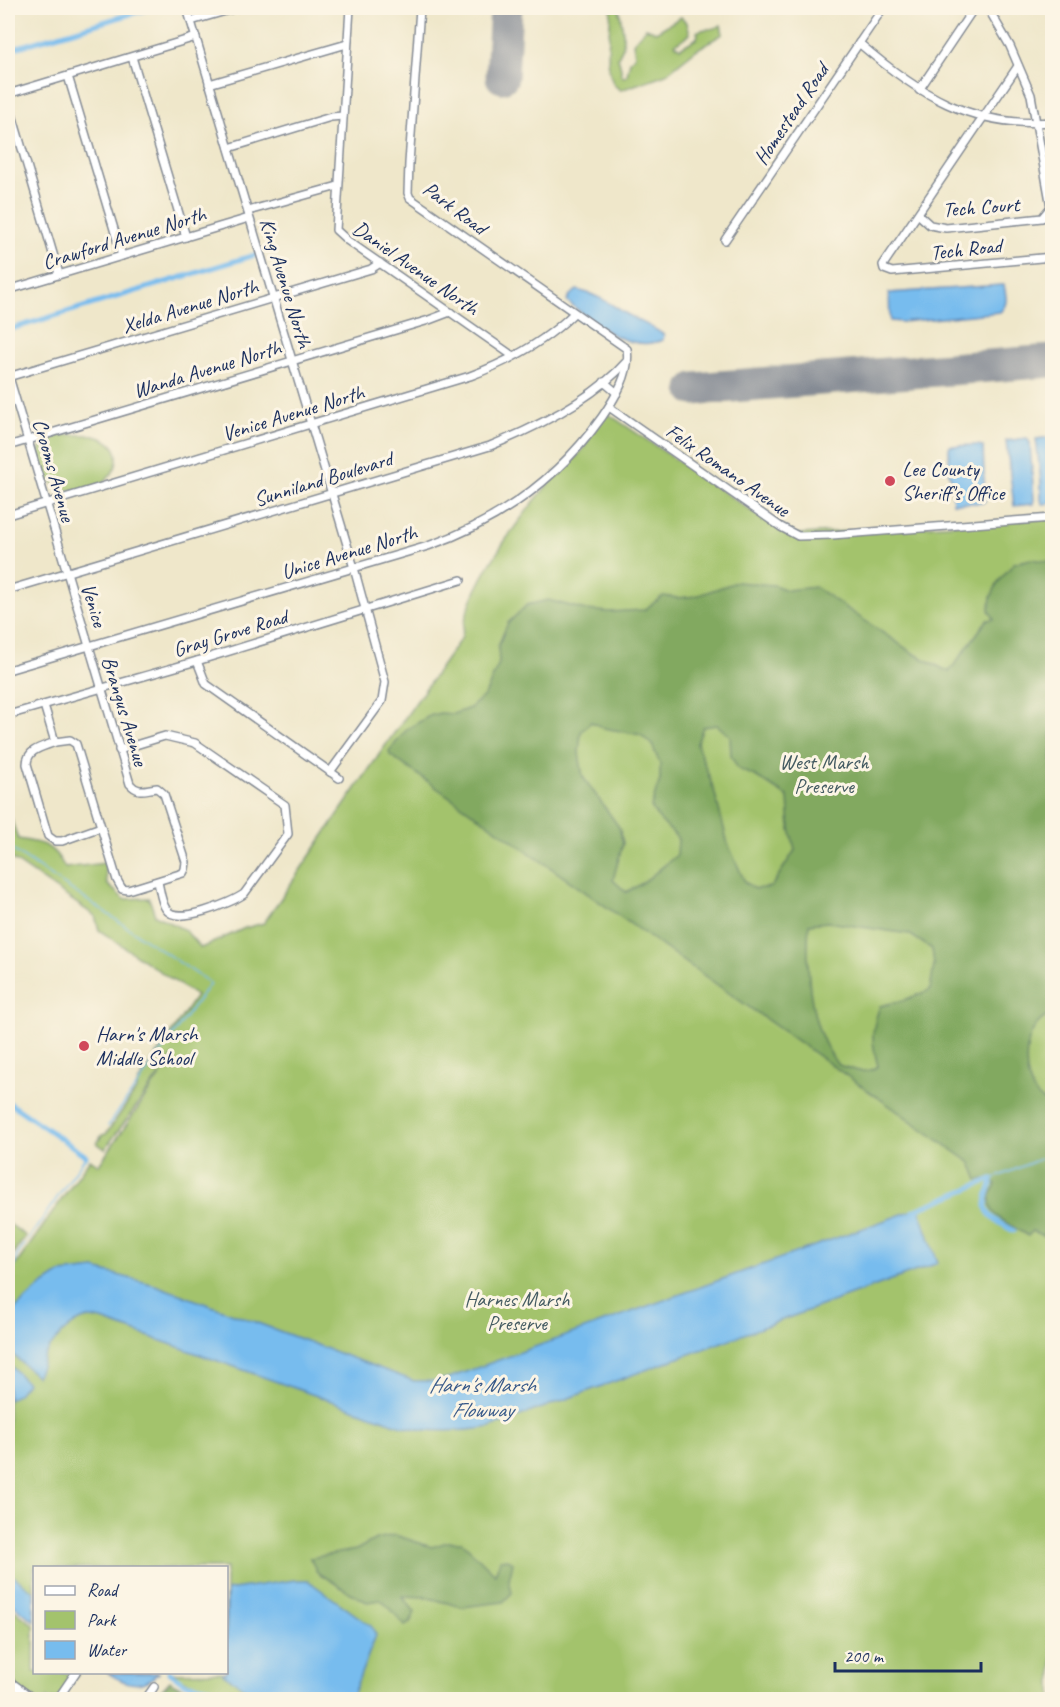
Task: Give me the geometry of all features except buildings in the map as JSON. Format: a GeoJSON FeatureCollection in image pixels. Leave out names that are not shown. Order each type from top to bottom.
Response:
{"type":"FeatureCollection","features":[{"type":"Feature","properties":{"kind":"street","name":"King Avenue North"},"geometry":{"type":"LineString","coordinates":[[187,8],[354,568],[385,682],[382,701],[330,772]]}},
{"type":"Feature","properties":{"kind":"street"},"geometry":{"type":"LineString","coordinates":[[191,21],[236,8]]}},
{"type":"Feature","properties":{"kind":"street","name":"Daniel Avenue North"},"geometry":{"type":"LineString","coordinates":[[350,8],[336,230],[339,235],[513,356]]}},
{"type":"Feature","properties":{"kind":"street","name":"Park Road"},"geometry":{"type":"LineString","coordinates":[[420,8],[409,163],[408,193],[410,198],[627,350],[628,360]]}},
{"type":"Feature","properties":{"kind":"street","name":"Homestead Road"},"geometry":{"type":"LineString","coordinates":[[726,240],[883,8]]}},
{"type":"Feature","properties":{"kind":"street"},"geometry":{"type":"LineString","coordinates":[[919,90],[974,8]]}},
{"type":"Feature","properties":{"kind":"street"},"geometry":{"type":"LineString","coordinates":[[988,8],[1031,95],[1036,123]]}},
{"type":"Feature","properties":{"kind":"street"},"geometry":{"type":"LineString","coordinates":[[8,94],[196,37]]}},
{"type":"Feature","properties":{"kind":"street"},"geometry":{"type":"LineString","coordinates":[[859,43],[919,90],[951,106],[985,117],[1007,121],[1053,122]]}},
{"type":"Feature","properties":{"kind":"street"},"geometry":{"type":"LineString","coordinates":[[209,84],[347,44]]}},
{"type":"Feature","properties":{"kind":"street"},"geometry":{"type":"LineString","coordinates":[[132,57],[186,237]]}},
{"type":"Feature","properties":{"kind":"street"},"geometry":{"type":"LineString","coordinates":[[919,215],[1018,66]]}},
{"type":"Feature","properties":{"kind":"street"},"geometry":{"type":"LineString","coordinates":[[69,76],[122,256]]}},
{"type":"Feature","properties":{"kind":"street"},"geometry":{"type":"LineString","coordinates":[[8,101],[59,274]]}},
{"type":"Feature","properties":{"kind":"street"},"geometry":{"type":"LineString","coordinates":[[229,148],[331,117],[342,116]]}},
{"type":"Feature","properties":{"kind":"street","name":"Tech Court"},"geometry":{"type":"LineString","coordinates":[[919,215],[930,225],[946,228],[1042,218],[1048,213],[1051,202],[1036,123]]}},
{"type":"Feature","properties":{"kind":"street","name":"Crawford Avenue North"},"geometry":{"type":"LineString","coordinates":[[8,290],[186,237],[248,214],[338,186]]}},
{"type":"Feature","properties":{"kind":"street","name":"Tech Road"},"geometry":{"type":"LineString","coordinates":[[919,215],[885,260],[884,269],[892,272],[1053,257]]}},
{"type":"Feature","properties":{"kind":"street","name":"Xelda Avenue North"},"geometry":{"type":"LineString","coordinates":[[8,377],[371,269],[380,263]]}},
{"type":"Feature","properties":{"kind":"street","name":"Wanda Avenue North"},"geometry":{"type":"LineString","coordinates":[[8,446],[450,312]]}},
{"type":"Feature","properties":{"kind":"street","name":"Venice Avenue North"},"geometry":{"type":"LineString","coordinates":[[8,515],[453,382],[513,356],[550,333],[574,313]]}},
{"type":"Feature","properties":{"kind":"street","name":"Sunniland Boulevard"},"geometry":{"type":"LineString","coordinates":[[8,590],[511,438],[556,414],[604,382],[628,360]]}},
{"type":"Feature","properties":{"kind":"street","name":"Unice Avenue North"},"geometry":{"type":"LineString","coordinates":[[8,670],[354,568],[455,536],[481,524],[514,505],[545,481],[591,433],[617,393],[628,360]]}},
{"type":"Feature","properties":{"kind":"street","name":"Crooms Avenue"},"geometry":{"type":"LineString","coordinates":[[8,377],[66,573]]}},
{"type":"Feature","properties":{"kind":"street"},"geometry":{"type":"LineString","coordinates":[[604,382],[617,393]]}},
{"type":"Feature","properties":{"kind":"street","name":"Felix Romano Avenue"},"geometry":{"type":"LineString","coordinates":[[609,407],[781,527],[798,536],[1053,518]]}},
{"type":"Feature","properties":{"kind":"street","name":"Venice"},"geometry":{"type":"LineString","coordinates":[[66,573],[89,647]]}},
{"type":"Feature","properties":{"kind":"street","name":"Gray Grove Road"},"geometry":{"type":"LineString","coordinates":[[8,715],[197,661],[461,580]]}},
{"type":"Feature","properties":{"kind":"street","name":"Brangus Avenue"},"geometry":{"type":"LineString","coordinates":[[55,742],[70,741],[76,744],[117,880],[122,889],[128,890],[183,873],[186,862],[164,794],[157,788],[142,791],[130,784],[89,647]]}},
{"type":"Feature","properties":{"kind":"street"},"geometry":{"type":"LineString","coordinates":[[197,661],[206,684],[339,778]]}},
{"type":"Feature","properties":{"kind":"street"},"geometry":{"type":"LineString","coordinates":[[44,705],[55,742],[31,752],[27,757],[27,764],[48,836],[54,841],[62,841],[101,827]]}},
{"type":"Feature","properties":{"kind":"street"},"geometry":{"type":"LineString","coordinates":[[119,750],[165,736],[195,743],[285,806],[288,834],[243,894],[235,900],[183,916],[174,916],[166,910],[158,882]]}},
{"type":"Feature","properties":{"kind":"street"},"geometry":{"type":"LineString","coordinates":[[57,1700],[75,1674]]}},
{"type":"Feature","properties":{"kind":"street"},"geometry":{"type":"LineString","coordinates":[[8,1680],[35,1700]]}},
{"type":"Feature","properties":{"kind":"street"},"geometry":{"type":"LineString","coordinates":[[145,1700],[154,1687]]}},
{"type":"Feature","properties":{"kind":"green space"},"geometry":{"type":"Polygon","coordinates":[[[611,8],[619,8],[623,47],[618,57],[621,75],[624,77],[635,55],[633,43],[646,28],[656,32],[681,17],[687,23],[690,34],[675,44],[680,48],[696,39],[699,31],[721,25],[723,34],[696,50],[666,74],[621,90],[615,85],[609,66],[611,8]]]}},
{"type":"Feature","properties":{"kind":"green space","name":"Harnes Marsh Preserve"},"geometry":{"type":"Polygon","coordinates":[[[607,410],[610,415],[787,535],[1052,518],[1052,1699],[228,1699],[211,1689],[172,1674],[228,1674],[228,1566],[33,1566],[33,1600],[8,1582],[8,1276],[90,1159],[99,1165],[174,1055],[105,1149],[97,1143],[102,1135],[106,1134],[137,1089],[137,1084],[196,996],[99,930],[95,916],[8,856],[8,810],[18,839],[51,849],[65,868],[105,863],[107,884],[124,899],[149,898],[155,915],[185,930],[201,948],[245,928],[264,923],[462,637],[465,618],[473,598],[509,535],[550,482],[577,457],[587,443],[592,424],[607,410]]]}},
{"type":"Feature","properties":{"kind":"green space"},"geometry":{"type":"Polygon","coordinates":[[[59,435],[96,436],[113,446],[117,457],[115,468],[108,478],[97,487],[83,491],[68,491],[53,483],[42,472],[35,457],[44,443],[59,435]]]}},
{"type":"Feature","properties":{"kind":"green space","name":"West Marsh Preserve"},"geometry":{"type":"Polygon","coordinates":[[[1031,559],[1052,562],[1052,1015],[1043,1019],[1036,1026],[1031,1035],[1026,1057],[1032,1088],[1040,1098],[1052,1106],[1052,1235],[1045,1236],[1032,1231],[1028,1236],[997,1216],[990,1206],[996,1184],[988,1179],[978,1180],[971,1163],[390,755],[389,751],[407,729],[429,716],[440,713],[453,714],[470,708],[485,695],[499,663],[498,646],[508,623],[527,605],[548,600],[586,610],[609,612],[644,610],[663,596],[678,598],[696,596],[736,582],[774,585],[787,590],[815,587],[913,653],[949,672],[987,620],[994,619],[989,610],[991,597],[998,582],[1014,563],[1031,559]],[[591,722],[581,732],[579,753],[583,777],[619,827],[623,843],[613,880],[626,892],[646,880],[677,855],[678,839],[657,817],[651,807],[660,780],[660,764],[652,745],[641,735],[604,728],[591,722]],[[717,725],[703,727],[697,744],[714,790],[728,844],[745,882],[755,889],[771,887],[795,850],[790,829],[788,797],[757,777],[738,769],[731,756],[730,736],[717,725]],[[828,922],[809,924],[810,991],[817,1025],[823,1040],[839,1065],[859,1071],[872,1070],[878,1066],[873,1036],[880,1006],[930,990],[934,965],[932,949],[909,934],[828,922]]]}},
{"type":"Feature","properties":{"kind":"green space"},"geometry":{"type":"Polygon","coordinates":[[[8,1223],[26,1236],[14,1253],[8,1256],[8,1223]]]}},
{"type":"Feature","properties":{"kind":"green space"},"geometry":{"type":"Polygon","coordinates":[[[395,1535],[432,1547],[447,1542],[462,1542],[495,1574],[500,1560],[507,1559],[513,1563],[509,1579],[512,1593],[503,1602],[462,1607],[425,1597],[402,1596],[415,1612],[411,1622],[405,1626],[381,1600],[367,1602],[317,1572],[310,1558],[356,1550],[376,1539],[395,1535]]]}},
{"type":"Feature","properties":{"kind":"green space"},"geometry":{"type":"Polygon","coordinates":[[[8,1606],[33,1624],[33,1674],[78,1674],[57,1699],[17,1699],[8,1694],[8,1606]]]}},
{"type":"Feature","properties":{"kind":"green space"},"geometry":{"type":"Polygon","coordinates":[[[170,1681],[175,1685],[216,1699],[153,1699],[170,1681]]]}},
{"type":"Feature","properties":{"kind":"water"},"geometry":{"type":"Polygon","coordinates":[[[1004,285],[1006,300],[1000,312],[902,322],[890,321],[889,293],[1004,285]]]}},
{"type":"Feature","properties":{"kind":"water"},"geometry":{"type":"Polygon","coordinates":[[[577,290],[602,299],[655,329],[664,335],[663,340],[636,343],[611,334],[567,301],[570,295],[577,290]]]}},
{"type":"Feature","properties":{"kind":"water"},"geometry":{"type":"Polygon","coordinates":[[[1052,437],[1052,503],[1043,504],[1036,439],[1052,437]]]}},
{"type":"Feature","properties":{"kind":"water"},"geometry":{"type":"Polygon","coordinates":[[[1027,438],[1030,443],[1034,500],[1033,504],[1014,506],[1006,441],[1027,438]]]}},
{"type":"Feature","properties":{"kind":"water"},"geometry":{"type":"Polygon","coordinates":[[[978,445],[983,447],[985,501],[982,503],[953,503],[949,473],[949,448],[950,446],[978,445]]]}},
{"type":"Feature","properties":{"kind":"water","name":"Harn's Marsh Flowway"},"geometry":{"type":"Polygon","coordinates":[[[919,1208],[938,1263],[490,1427],[446,1431],[402,1426],[102,1320],[88,1318],[69,1327],[45,1354],[36,1376],[8,1350],[8,1313],[61,1273],[95,1269],[155,1285],[414,1381],[434,1381],[449,1378],[919,1208]]]}},
{"type":"Feature","properties":{"kind":"water"},"geometry":{"type":"Polygon","coordinates":[[[8,1363],[27,1383],[18,1394],[8,1400],[8,1363]]]}},
{"type":"Feature","properties":{"kind":"water"},"geometry":{"type":"Polygon","coordinates":[[[8,1572],[33,1591],[33,1620],[8,1601],[8,1572]]]}},
{"type":"Feature","properties":{"kind":"water"},"geometry":{"type":"Polygon","coordinates":[[[307,1580],[371,1626],[376,1635],[351,1699],[260,1699],[223,1674],[228,1674],[228,1590],[307,1580]]]}},
{"type":"Feature","properties":{"kind":"water"},"geometry":{"type":"Polygon","coordinates":[[[110,1674],[157,1674],[146,1682],[140,1683],[133,1684],[110,1674]]]}},
{"type":"Feature","properties":{"kind":"waterway"},"geometry":{"type":"LineString","coordinates":[[8,50],[151,8]]}},
{"type":"Feature","properties":{"kind":"waterway"},"geometry":{"type":"LineString","coordinates":[[8,330],[255,255]]}},
{"type":"Feature","properties":{"kind":"waterway"},"geometry":{"type":"LineString","coordinates":[[8,847],[210,983],[108,1126]]}},
{"type":"Feature","properties":{"kind":"waterway"},"geometry":{"type":"LineString","coordinates":[[8,1102],[86,1156]]}},
{"type":"Feature","properties":{"kind":"waterway"},"geometry":{"type":"LineString","coordinates":[[992,1179],[1052,1154]]}},
{"type":"Feature","properties":{"kind":"waterway"},"geometry":{"type":"LineString","coordinates":[[8,1281],[13,1275],[16,1257],[86,1156]]}},
{"type":"Feature","properties":{"kind":"waterway"},"geometry":{"type":"LineString","coordinates":[[992,1179],[986,1200],[987,1211],[997,1221],[1014,1231]]}},
{"type":"Feature","properties":{"kind":"waterway"},"geometry":{"type":"LineString","coordinates":[[913,1211],[992,1179]]}},
{"type":"Feature","properties":{"kind":"waterway"},"geometry":{"type":"LineString","coordinates":[[172,1674],[184,1683],[213,1689],[228,1700]]}},
{"type":"Feature","properties":{"kind":"runway"},"geometry":{"type":"LineString","coordinates":[[502,77],[506,8]]}},
{"type":"Feature","properties":{"kind":"runway"},"geometry":{"type":"LineString","coordinates":[[694,389],[1052,361]]}},
{"type":"Feature","properties":{"kind":"place","name":"Lee County Sheriff's Office"},"geometry":{"type":"Point","coordinates":[890,481]}},
{"type":"Feature","properties":{"kind":"place","name":"Harn's Marsh Middle School"},"geometry":{"type":"Point","coordinates":[84,1046]}}]}
